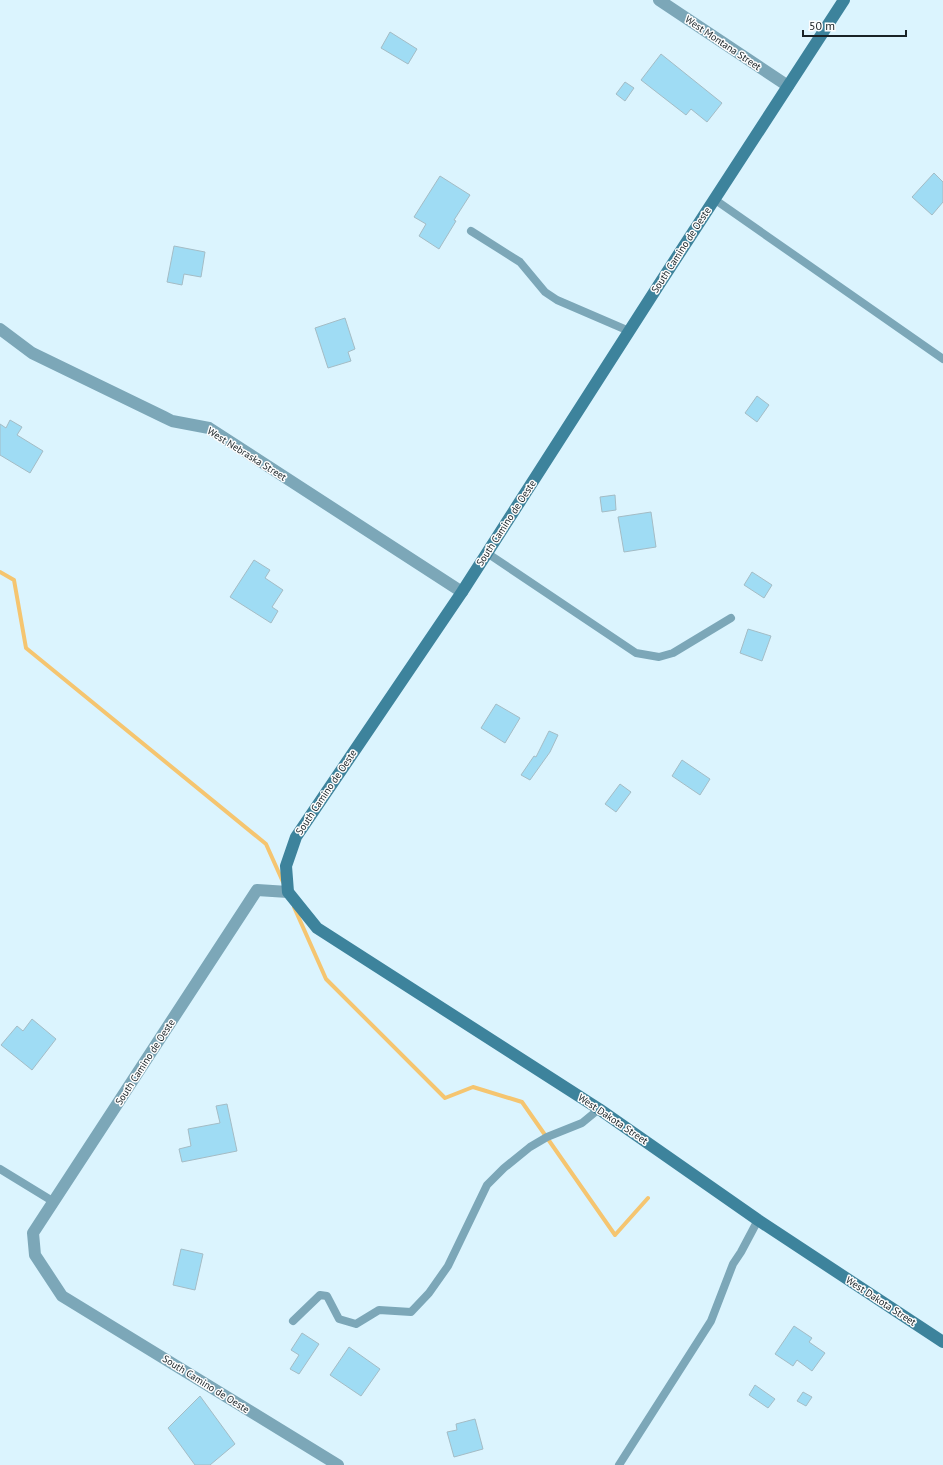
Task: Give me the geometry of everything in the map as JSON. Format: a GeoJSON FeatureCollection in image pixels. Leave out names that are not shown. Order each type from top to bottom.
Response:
{"type":"FeatureCollection","features":[{"type":"Feature","properties":{"kind":"street","name":"West Montana Street"},"geometry":{"type":"LineString","coordinates":[[659,0],[788,86]]}},
{"type":"Feature","properties":{"kind":"street","name":"South Camino de Oeste"},"geometry":{"type":"LineString","coordinates":[[338,1465],[62,1296],[35,1256],[34,1233],[257,890],[288,892],[286,866],[296,837],[462,592],[714,199],[844,0]]}},
{"type":"Feature","properties":{"kind":"street","name":"West Nebraska Street"},"geometry":{"type":"LineString","coordinates":[[0,328],[32,353],[164,418],[209,428],[462,592]]}},
{"type":"Feature","properties":{"kind":"street","name":"West Dakota Street"},"geometry":{"type":"LineString","coordinates":[[288,892],[317,928],[599,1109],[758,1220],[943,1342]]}},
{"type":"Feature","properties":{"kind":"lane"},"geometry":{"type":"LineString","coordinates":[[714,199],[943,359]]}},
{"type":"Feature","properties":{"kind":"lane"},"geometry":{"type":"LineString","coordinates":[[471,231],[520,262],[545,292],[557,300],[629,331]]}},
{"type":"Feature","properties":{"kind":"lane"},"geometry":{"type":"LineString","coordinates":[[487,553],[636,653],[659,657],[673,653],[731,618]]}},
{"type":"Feature","properties":{"kind":"lane"},"geometry":{"type":"LineString","coordinates":[[293,1321],[320,1295],[327,1296],[339,1319],[356,1324],[379,1310],[411,1312],[429,1293],[448,1266],[487,1185],[504,1168],[530,1147],[547,1137],[582,1123],[599,1109]]}},
{"type":"Feature","properties":{"kind":"lane"},"geometry":{"type":"LineString","coordinates":[[0,1169],[54,1202]]}},
{"type":"Feature","properties":{"kind":"lane"},"geometry":{"type":"LineString","coordinates":[[619,1465],[710,1321],[733,1264],[758,1220]]}},
{"type":"Feature","properties":{"kind":"building"},"geometry":{"type":"Polygon","coordinates":[[[390,32],[417,49],[408,64],[381,48],[390,32]]]}},
{"type":"Feature","properties":{"kind":"building"},"geometry":{"type":"Polygon","coordinates":[[[661,54],[722,103],[707,122],[691,109],[686,115],[641,80],[661,54]]]}},
{"type":"Feature","properties":{"kind":"building"},"geometry":{"type":"Polygon","coordinates":[[[625,82],[634,88],[625,101],[616,94],[625,82]]]}},
{"type":"Feature","properties":{"kind":"building"},"geometry":{"type":"Polygon","coordinates":[[[934,173],[943,182],[943,202],[932,215],[912,197],[934,173]]]}},
{"type":"Feature","properties":{"kind":"building"},"geometry":{"type":"Polygon","coordinates":[[[440,176],[470,195],[454,220],[456,221],[439,249],[419,236],[426,224],[414,217],[440,176]]]}},
{"type":"Feature","properties":{"kind":"building"},"geometry":{"type":"Polygon","coordinates":[[[174,246],[205,252],[201,277],[184,274],[182,285],[167,282],[174,246]]]}},
{"type":"Feature","properties":{"kind":"building"},"geometry":{"type":"Polygon","coordinates":[[[345,318],[355,349],[348,352],[351,361],[328,368],[315,328],[345,318]]]}},
{"type":"Feature","properties":{"kind":"building"},"geometry":{"type":"Polygon","coordinates":[[[757,396],[769,405],[757,422],[745,413],[757,396]]]}},
{"type":"Feature","properties":{"kind":"building"},"geometry":{"type":"Polygon","coordinates":[[[10,420],[22,427],[17,435],[43,451],[30,473],[0,455],[0,424],[6,428],[10,420]]]}},
{"type":"Feature","properties":{"kind":"building"},"geometry":{"type":"Polygon","coordinates":[[[615,495],[616,510],[602,512],[600,497],[615,495]]]}},
{"type":"Feature","properties":{"kind":"building"},"geometry":{"type":"Polygon","coordinates":[[[651,512],[656,547],[624,552],[618,517],[651,512]]]}},
{"type":"Feature","properties":{"kind":"building"},"geometry":{"type":"Polygon","coordinates":[[[254,560],[270,570],[265,578],[283,590],[272,607],[278,611],[271,623],[230,597],[254,560]]]}},
{"type":"Feature","properties":{"kind":"building"},"geometry":{"type":"Polygon","coordinates":[[[752,572],[772,585],[764,598],[744,585],[752,572]]]}},
{"type":"Feature","properties":{"kind":"building"},"geometry":{"type":"Polygon","coordinates":[[[748,629],[771,636],[762,661],[740,653],[748,629]]]}},
{"type":"Feature","properties":{"kind":"building"},"geometry":{"type":"Polygon","coordinates":[[[496,704],[520,718],[505,743],[481,728],[496,704]]]}},
{"type":"Feature","properties":{"kind":"building"},"geometry":{"type":"Polygon","coordinates":[[[549,731],[558,735],[550,752],[530,780],[521,775],[534,756],[536,757],[549,731]]]}},
{"type":"Feature","properties":{"kind":"building"},"geometry":{"type":"Polygon","coordinates":[[[682,760],[710,779],[700,795],[672,776],[682,760]]]}},
{"type":"Feature","properties":{"kind":"building"},"geometry":{"type":"Polygon","coordinates":[[[620,784],[631,792],[616,812],[605,804],[620,784]]]}},
{"type":"Feature","properties":{"kind":"building"},"geometry":{"type":"Polygon","coordinates":[[[32,1019],[56,1039],[32,1070],[1,1045],[17,1026],[23,1031],[32,1019]]]}},
{"type":"Feature","properties":{"kind":"building"},"geometry":{"type":"Polygon","coordinates":[[[227,1104],[237,1151],[182,1162],[179,1149],[191,1146],[188,1129],[220,1123],[216,1106],[227,1104]]]}},
{"type":"Feature","properties":{"kind":"building"},"geometry":{"type":"Polygon","coordinates":[[[181,1249],[203,1254],[195,1290],[173,1285],[181,1249]]]}},
{"type":"Feature","properties":{"kind":"building"},"geometry":{"type":"Polygon","coordinates":[[[794,1326],[812,1338],[809,1342],[825,1353],[812,1371],[797,1360],[793,1366],[775,1354],[794,1326]]]}},
{"type":"Feature","properties":{"kind":"building"},"geometry":{"type":"Polygon","coordinates":[[[302,1333],[319,1344],[299,1374],[290,1369],[299,1355],[291,1350],[302,1333]]]}},
{"type":"Feature","properties":{"kind":"building"},"geometry":{"type":"Polygon","coordinates":[[[349,1347],[380,1369],[361,1396],[330,1375],[349,1347]]]}},
{"type":"Feature","properties":{"kind":"building"},"geometry":{"type":"Polygon","coordinates":[[[755,1385],[775,1399],[768,1408],[749,1395],[755,1385]]]}},
{"type":"Feature","properties":{"kind":"building"},"geometry":{"type":"Polygon","coordinates":[[[803,1392],[812,1397],[806,1406],[797,1401],[803,1392]]]}},
{"type":"Feature","properties":{"kind":"building"},"geometry":{"type":"Polygon","coordinates":[[[200,1396],[235,1444],[210,1465],[195,1465],[168,1428],[200,1396]]]}},
{"type":"Feature","properties":{"kind":"building"},"geometry":{"type":"Polygon","coordinates":[[[475,1419],[483,1449],[454,1457],[447,1432],[457,1430],[456,1424],[475,1419]]]}},
{"type":"Feature","properties":{"kind":"waterway"},"geometry":{"type":"LineString","coordinates":[[0,572],[14,580],[26,648],[266,844],[283,882]]}},
{"type":"Feature","properties":{"kind":"waterway"},"geometry":{"type":"LineString","coordinates":[[294,907],[326,979],[445,1098],[473,1087],[522,1102],[615,1235],[648,1198]]}}]}
